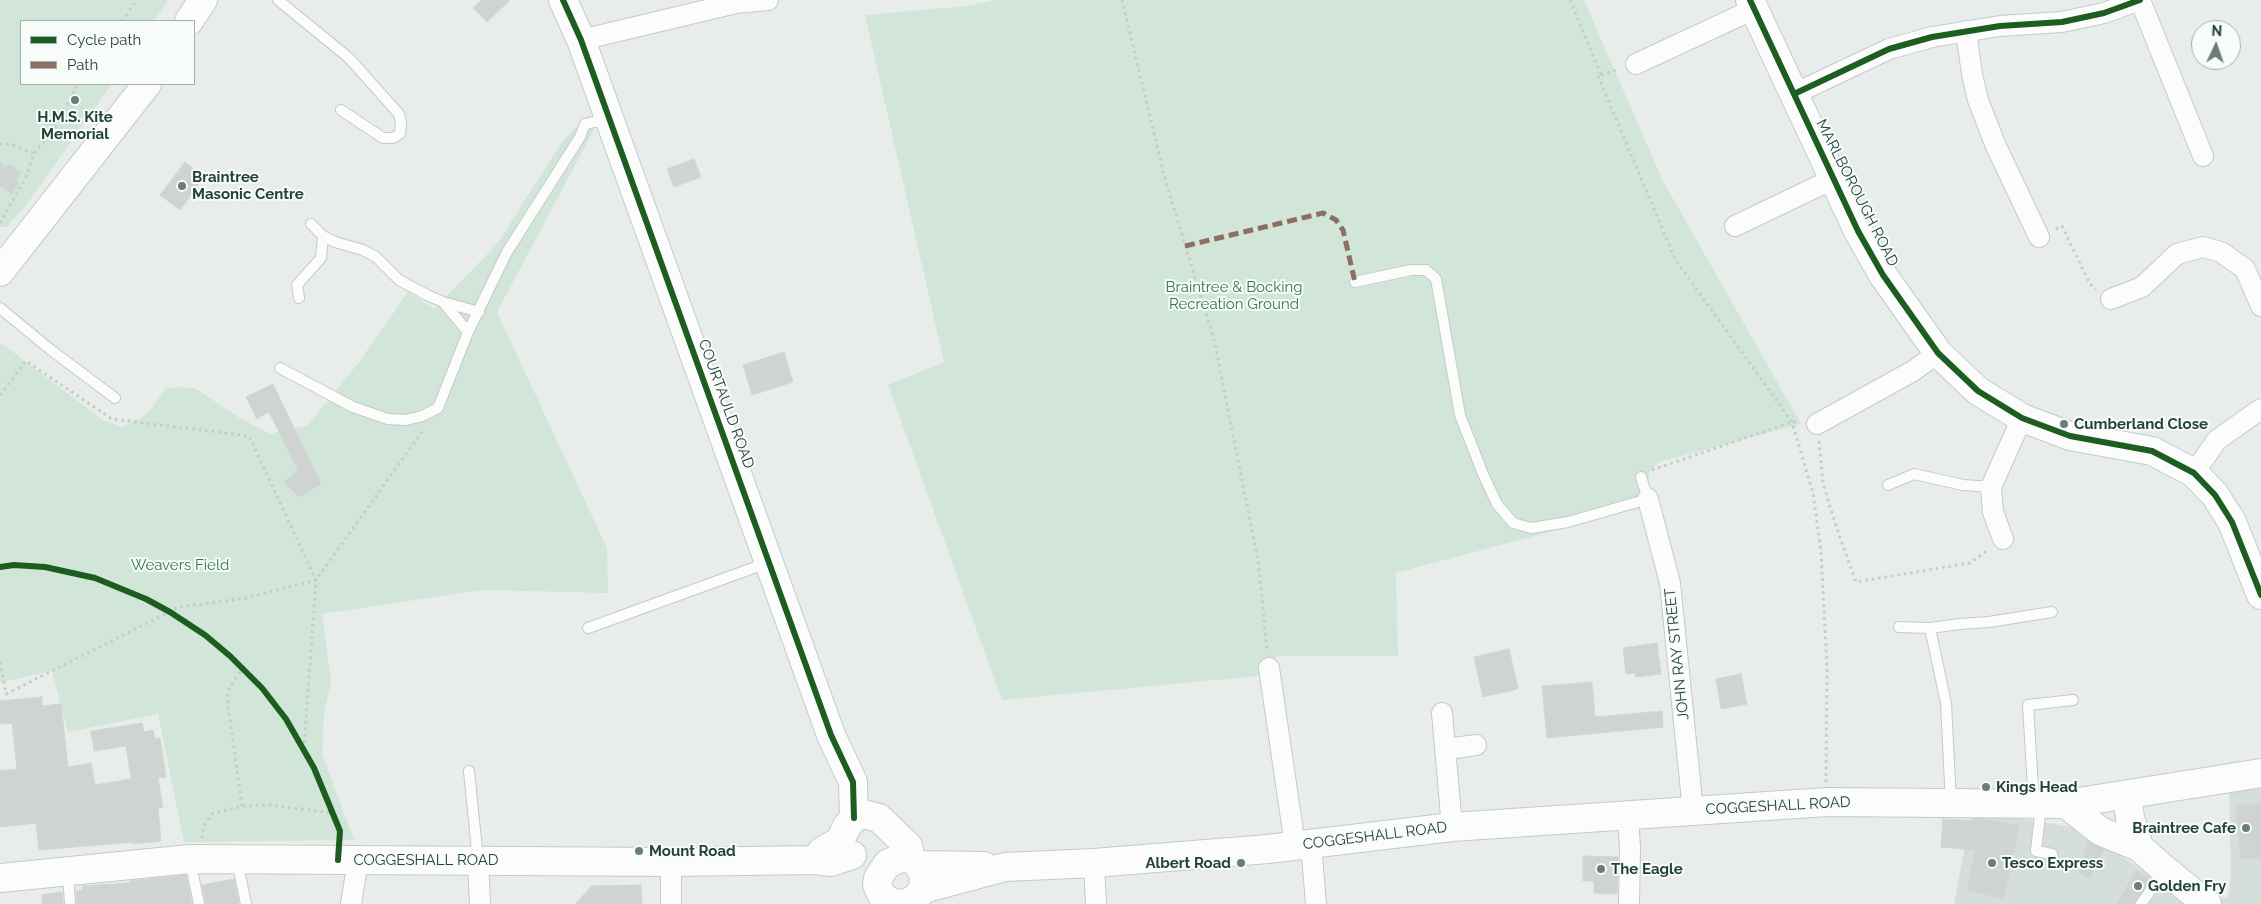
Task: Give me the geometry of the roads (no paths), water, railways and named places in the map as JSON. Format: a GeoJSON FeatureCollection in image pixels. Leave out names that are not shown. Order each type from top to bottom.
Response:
{"type":"FeatureCollection","features":[{"type":"Feature","properties":{"kind":"main road"},"geometry":{"type":"LineString","coordinates":[[190,20],[203,0]]}},
{"type":"Feature","properties":{"kind":"main road","name":"COURTAULD ROAD"},"geometry":{"type":"LineString","coordinates":[[562,0],[581,40],[832,735],[853,782],[862,835]]}},
{"type":"Feature","properties":{"kind":"main road","name":"MARLBOROUGH ROAD"},"geometry":{"type":"LineString","coordinates":[[1752,4],[1833,180],[1883,275],[1938,354],[1978,390],[2022,418],[2070,436],[2131,446],[2152,452],[2194,473],[2215,495],[2232,522],[2261,595]]}},
{"type":"Feature","properties":{"kind":"main road"},"geometry":{"type":"LineString","coordinates":[[4,259],[146,85]]}},
{"type":"Feature","properties":{"kind":"main road","name":"COGGESHALL ROAD"},"geometry":{"type":"LineString","coordinates":[[912,884],[945,864],[1006,867],[1094,863],[1303,844],[1452,827],[1827,802],[2047,804],[2127,795],[2261,773]]}},
{"type":"Feature","properties":{"kind":"main road"},"geometry":{"type":"LineString","coordinates":[[2127,795],[2130,818],[2140,846]]}},
{"type":"Feature","properties":{"kind":"main road"},"geometry":{"type":"LineString","coordinates":[[2047,804],[2100,831],[2140,846],[2165,870],[2207,904]]}},
{"type":"Feature","properties":{"kind":"main road"},"geometry":{"type":"LineString","coordinates":[[862,835],[908,846],[912,884],[892,903],[875,893],[857,869],[862,835]]}},
{"type":"Feature","properties":{"kind":"main road","name":"COGGESHALL ROAD"},"geometry":{"type":"LineString","coordinates":[[0,878],[194,859],[671,862],[815,860],[831,862],[862,835]]}},
{"type":"Feature","properties":{"kind":"main road"},"geometry":{"type":"LineString","coordinates":[[875,893],[878,878],[887,864],[900,858],[912,884]]}},
{"type":"Feature","properties":{"kind":"street"},"geometry":{"type":"LineString","coordinates":[[581,40],[745,1],[768,0]]}},
{"type":"Feature","properties":{"kind":"street"},"geometry":{"type":"LineString","coordinates":[[1794,94],[1890,49],[1966,31],[2062,22],[2104,13],[2140,0],[2203,156]]}},
{"type":"Feature","properties":{"kind":"street"},"geometry":{"type":"LineString","coordinates":[[1636,64],[1752,4]]}},
{"type":"Feature","properties":{"kind":"street"},"geometry":{"type":"LineString","coordinates":[[1966,31],[1978,100],[1995,144],[2040,237]]}},
{"type":"Feature","properties":{"kind":"street"},"geometry":{"type":"LineString","coordinates":[[1735,226],[1833,180]]}},
{"type":"Feature","properties":{"kind":"street"},"geometry":{"type":"LineString","coordinates":[[2111,299],[2142,287],[2177,254],[2203,247],[2221,252],[2246,269],[2261,306]]}},
{"type":"Feature","properties":{"kind":"street"},"geometry":{"type":"LineString","coordinates":[[1817,424],[1938,354]]}},
{"type":"Feature","properties":{"kind":"street"},"geometry":{"type":"LineString","coordinates":[[2194,473],[2217,440],[2261,409]]}},
{"type":"Feature","properties":{"kind":"street"},"geometry":{"type":"LineString","coordinates":[[2003,539],[1993,512],[1991,487],[2022,418]]}},
{"type":"Feature","properties":{"kind":"street","name":"JOHN RAY STREET"},"geometry":{"type":"LineString","coordinates":[[1648,499],[1670,583],[1693,811]]}},
{"type":"Feature","properties":{"kind":"street","name":"COGGESHALL ROAD"},"geometry":{"type":"LineString","coordinates":[[1269,668],[1303,844]]}},
{"type":"Feature","properties":{"kind":"street"},"geometry":{"type":"LineString","coordinates":[[1442,713],[1447,750],[1452,827]]}},
{"type":"Feature","properties":{"kind":"street"},"geometry":{"type":"LineString","coordinates":[[1447,750],[1476,745]]}},
{"type":"Feature","properties":{"kind":"street"},"geometry":{"type":"LineString","coordinates":[[1628,816],[1630,848],[1629,904]]}},
{"type":"Feature","properties":{"kind":"street"},"geometry":{"type":"LineString","coordinates":[[1303,844],[1316,904]]}},
{"type":"Feature","properties":{"kind":"street"},"geometry":{"type":"LineString","coordinates":[[351,904],[358,860]]}},
{"type":"Feature","properties":{"kind":"street"},"geometry":{"type":"LineString","coordinates":[[478,861],[480,904]]}},
{"type":"Feature","properties":{"kind":"street"},"geometry":{"type":"LineString","coordinates":[[671,862],[672,904]]}},
{"type":"Feature","properties":{"kind":"street"},"geometry":{"type":"LineString","coordinates":[[1094,863],[1096,904]]}},
{"type":"Feature","properties":{"kind":"lane"},"geometry":{"type":"LineString","coordinates":[[278,0],[350,58],[399,114],[401,123],[400,134],[393,138],[383,138],[341,110]]}},
{"type":"Feature","properties":{"kind":"lane"},"geometry":{"type":"LineString","coordinates":[[280,368],[353,407],[388,418],[406,420],[422,416],[438,408],[468,332],[507,252],[580,137],[585,124],[609,118]]}},
{"type":"Feature","properties":{"kind":"lane"},"geometry":{"type":"LineString","coordinates":[[311,224],[323,236],[376,257],[399,280],[443,302],[479,312]]}},
{"type":"Feature","properties":{"kind":"lane"},"geometry":{"type":"LineString","coordinates":[[299,298],[297,285],[321,258],[323,236]]}},
{"type":"Feature","properties":{"kind":"lane"},"geometry":{"type":"LineString","coordinates":[[1355,282],[1418,270],[1426,270],[1436,280],[1460,415],[1497,504],[1513,522],[1531,528],[1568,522],[1648,499],[1641,477]]}},
{"type":"Feature","properties":{"kind":"lane"},"geometry":{"type":"LineString","coordinates":[[443,302],[468,332]]}},
{"type":"Feature","properties":{"kind":"lane"},"geometry":{"type":"LineString","coordinates":[[0,308],[51,350],[115,398]]}},
{"type":"Feature","properties":{"kind":"lane"},"geometry":{"type":"LineString","coordinates":[[1888,485],[1914,474],[1963,485],[1991,487]]}},
{"type":"Feature","properties":{"kind":"lane"},"geometry":{"type":"LineString","coordinates":[[588,628],[770,562]]}},
{"type":"Feature","properties":{"kind":"lane"},"geometry":{"type":"LineString","coordinates":[[1899,627],[1930,628],[1989,622],[2052,612]]}},
{"type":"Feature","properties":{"kind":"lane"},"geometry":{"type":"LineString","coordinates":[[1930,628],[1946,703],[1951,804]]}},
{"type":"Feature","properties":{"kind":"lane"},"geometry":{"type":"LineString","coordinates":[[2052,854],[2036,851],[2047,804],[2028,705],[2073,700]]}},
{"type":"Feature","properties":{"kind":"lane"},"geometry":{"type":"LineString","coordinates":[[469,771],[478,861]]}},
{"type":"Feature","properties":{"kind":"lane"},"geometry":{"type":"LineString","coordinates":[[194,859],[199,904]]}},
{"type":"Feature","properties":{"kind":"lane"},"geometry":{"type":"LineString","coordinates":[[236,859],[246,904]]}},
{"type":"Feature","properties":{"kind":"lane"},"geometry":{"type":"LineString","coordinates":[[2141,904],[2165,870]]}},
{"type":"Feature","properties":{"kind":"lane"},"geometry":{"type":"LineString","coordinates":[[68,872],[70,904]]}},
{"type":"Feature","properties":{"kind":"place","name":"H.M.S. Kite Memorial"},"geometry":{"type":"Point","coordinates":[75,100]}},
{"type":"Feature","properties":{"kind":"place","name":"Braintree Masonic Centre"},"geometry":{"type":"Point","coordinates":[182,186]}},
{"type":"Feature","properties":{"kind":"place","name":"Cumberland Close"},"geometry":{"type":"Point","coordinates":[2064,424]}},
{"type":"Feature","properties":{"kind":"place","name":"Kings Head"},"geometry":{"type":"Point","coordinates":[1986,787]}},
{"type":"Feature","properties":{"kind":"place","name":"Braintree Cafe"},"geometry":{"type":"Point","coordinates":[2246,828]}},
{"type":"Feature","properties":{"kind":"place","name":"Mount Road"},"geometry":{"type":"Point","coordinates":[639,851]}},
{"type":"Feature","properties":{"kind":"place","name":"Albert Road"},"geometry":{"type":"Point","coordinates":[1241,863]}},
{"type":"Feature","properties":{"kind":"place","name":"Tesco Express"},"geometry":{"type":"Point","coordinates":[1992,863]}},
{"type":"Feature","properties":{"kind":"place","name":"The Eagle"},"geometry":{"type":"Point","coordinates":[1601,869]}},
{"type":"Feature","properties":{"kind":"place","name":"Golden Fry"},"geometry":{"type":"Point","coordinates":[2138,886]}},
{"type":"Feature","properties":{"kind":"park label","name":"Braintree & Bocking Recreation Ground"},"geometry":{"type":"Point","coordinates":[1234,296]}},
{"type":"Feature","properties":{"kind":"park label","name":"Weavers Field"},"geometry":{"type":"Point","coordinates":[180,565]}}]}
